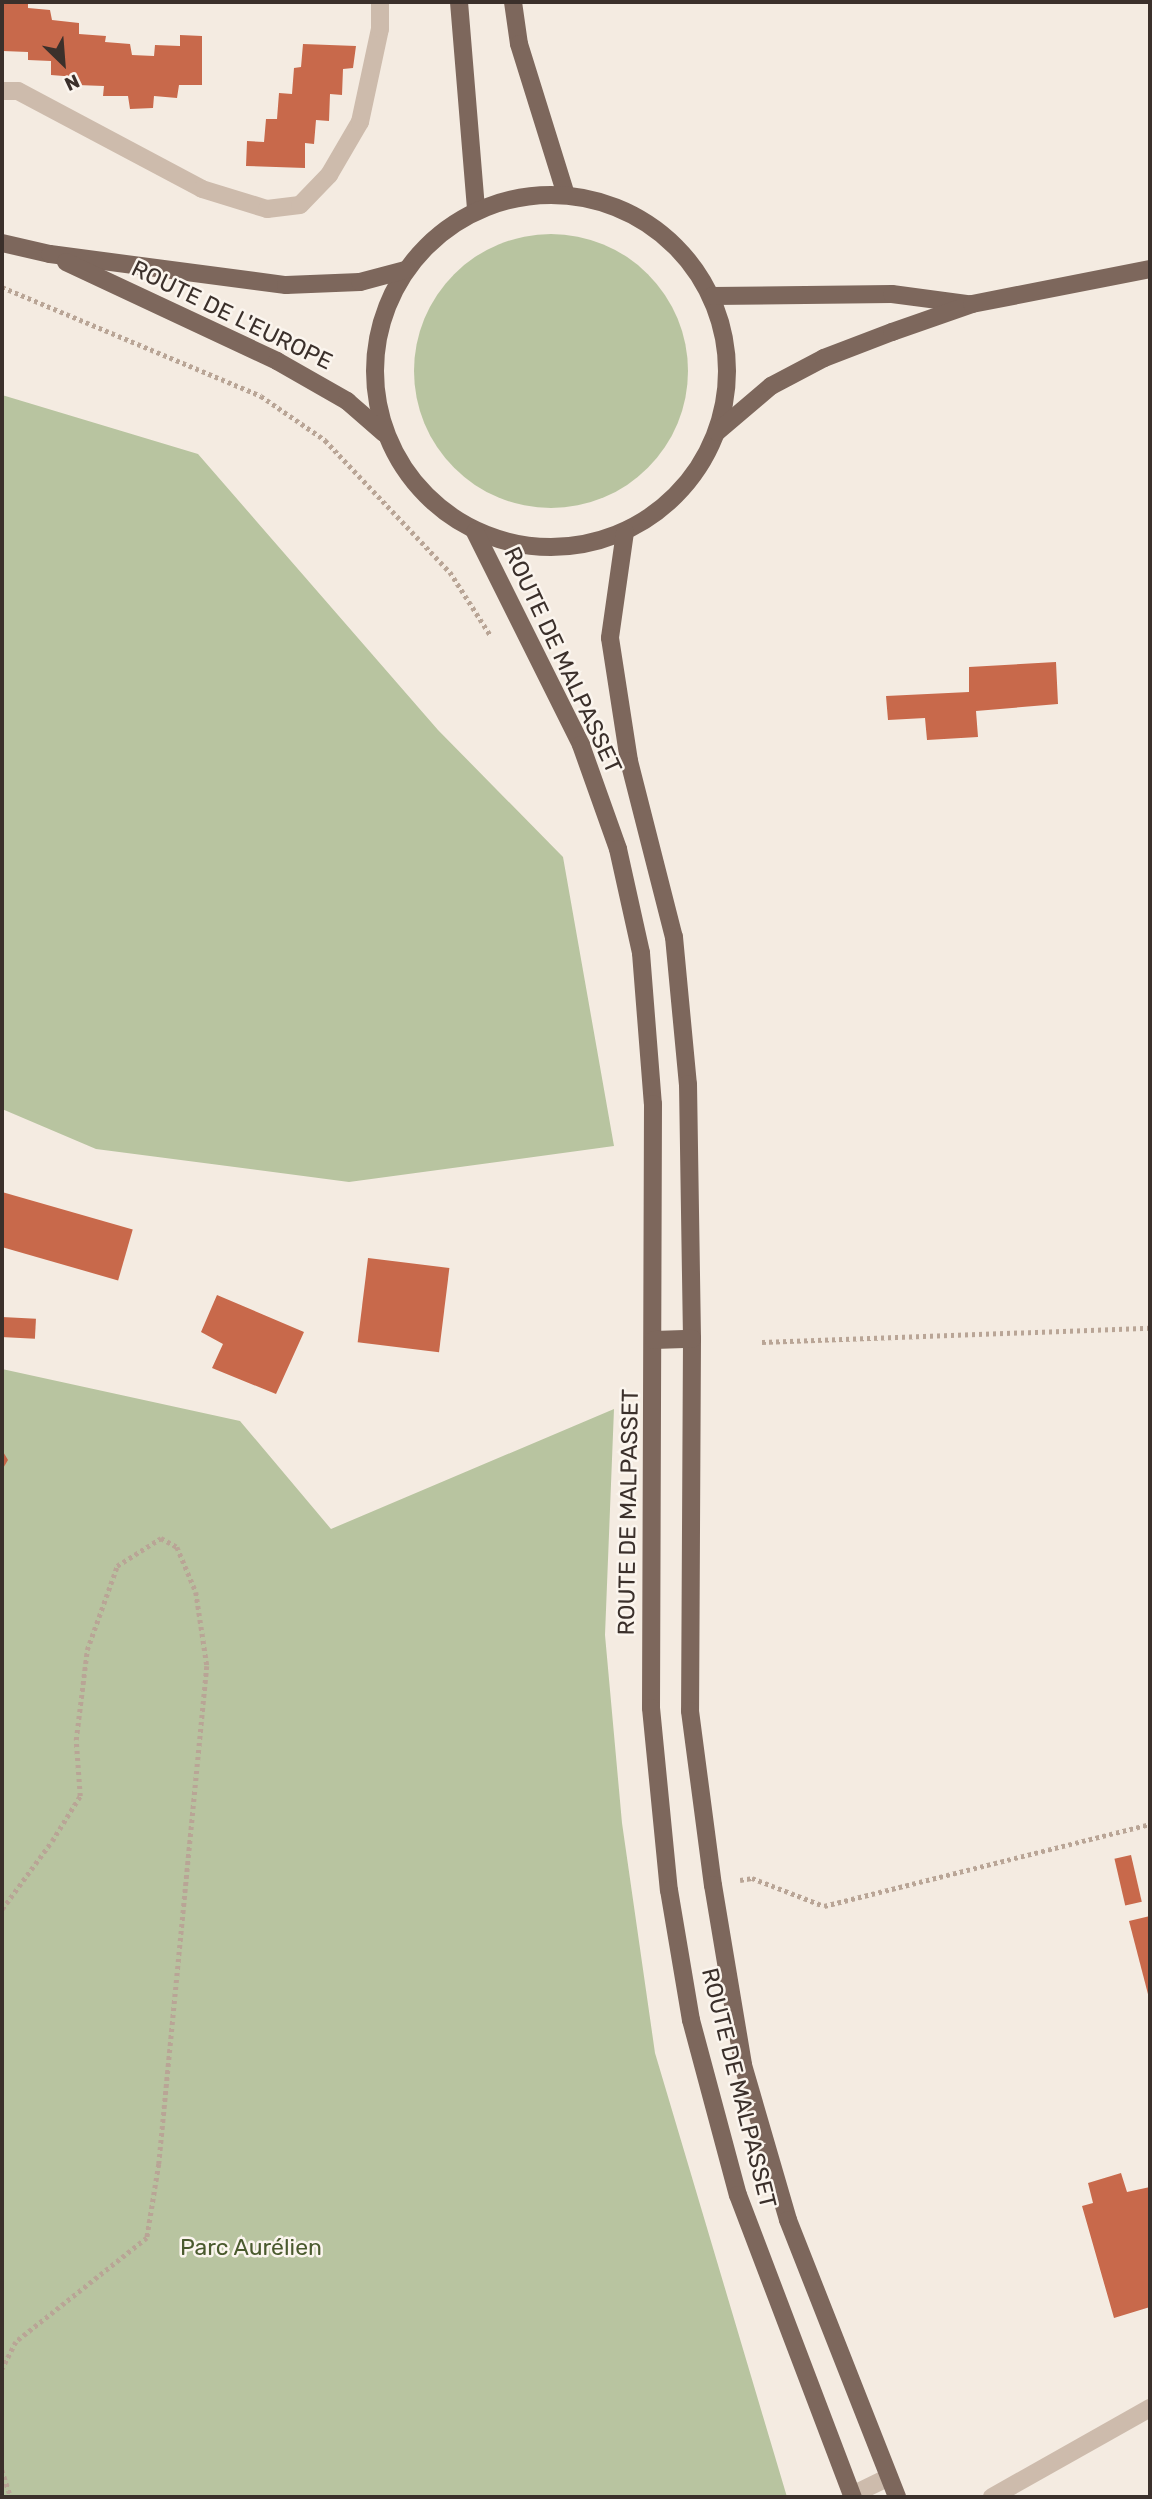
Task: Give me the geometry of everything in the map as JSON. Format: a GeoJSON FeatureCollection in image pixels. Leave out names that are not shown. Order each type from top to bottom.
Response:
{"type":"FeatureCollection","features":[{"type":"Feature","properties":{"kind":"main road"},"geometry":{"type":"LineString","coordinates":[[459,2],[476,211]]}},
{"type":"Feature","properties":{"kind":"main road"},"geometry":{"type":"LineString","coordinates":[[513,2],[519,44],[566,195]]}},
{"type":"Feature","properties":{"kind":"main road"},"geometry":{"type":"LineString","coordinates":[[566,195],[626,211],[676,246],[712,296],[725,341],[727,386],[717,432],[696,472],[664,507],[625,532],[576,547],[525,547],[475,532],[436,507],[405,473],[384,432],[373,377],[381,321],[405,270],[437,236],[476,211],[520,197],[566,195]]}},
{"type":"Feature","properties":{"kind":"main road","name":"ROUTE DE L'EUROPE"},"geometry":{"type":"LineString","coordinates":[[2,243],[50,254],[286,285],[360,282],[405,270]]}},
{"type":"Feature","properties":{"kind":"main road","name":"ROUTE DE L'EUROPE"},"geometry":{"type":"LineString","coordinates":[[50,254],[277,361],[347,401],[384,432]]}},
{"type":"Feature","properties":{"kind":"main road"},"geometry":{"type":"LineString","coordinates":[[717,432],[771,386],[824,358],[972,304],[1150,269]]}},
{"type":"Feature","properties":{"kind":"main road"},"geometry":{"type":"LineString","coordinates":[[712,296],[892,294],[972,304]]}},
{"type":"Feature","properties":{"kind":"main road","name":"ROUTE DE MALPASSET"},"geometry":{"type":"LineString","coordinates":[[475,532],[581,745],[621,862],[641,953],[653,1104],[651,1707],[668,1890],[691,2020],[738,2195],[853,2496]]}},
{"type":"Feature","properties":{"kind":"main road","name":"ROUTE DE MALPASSET"},"geometry":{"type":"LineString","coordinates":[[625,532],[610,638],[629,761],[674,937],[688,1084],[692,1339],[691,1711],[713,1885],[743,2066],[785,2207],[897,2497]]}},
{"type":"Feature","properties":{"kind":"main road"},"geometry":{"type":"LineString","coordinates":[[654,1340],[692,1339]]}},
{"type":"Feature","properties":{"kind":"street"},"geometry":{"type":"LineString","coordinates":[[2,91],[19,91],[202,189],[267,209],[300,205],[329,175],[360,122],[380,29],[380,2]]}},
{"type":"Feature","properties":{"kind":"street"},"geometry":{"type":"LineString","coordinates":[[992,2497],[1150,2408]]}},
{"type":"Feature","properties":{"kind":"street"},"geometry":{"type":"LineString","coordinates":[[853,2496],[889,2477]]}},
{"type":"Feature","properties":{"kind":"path"},"geometry":{"type":"LineString","coordinates":[[2,287],[261,396],[325,440],[450,572],[493,638]]}},
{"type":"Feature","properties":{"kind":"path"},"geometry":{"type":"LineString","coordinates":[[762,1342],[1150,1328]]}},
{"type":"Feature","properties":{"kind":"path"},"geometry":{"type":"LineString","coordinates":[[2,1909],[52,1841],[80,1796],[76,1740],[87,1650],[117,1566],[161,1538],[177,1547],[196,1592],[208,1666],[159,2164],[147,2238],[16,2342],[2,2369]]}},
{"type":"Feature","properties":{"kind":"path"},"geometry":{"type":"LineString","coordinates":[[713,1885],[752,1878],[824,1906],[1150,1824]]}},
{"type":"Feature","properties":{"kind":"path"},"geometry":{"type":"LineString","coordinates":[[2,2470],[11,2497]]}},
{"type":"Feature","properties":{"kind":"green space"},"geometry":{"type":"Polygon","coordinates":[[[564,234],[604,244],[627,257],[648,274],[665,295],[678,318],[686,344],[686,398],[678,424],[665,447],[648,468],[627,485],[604,498],[578,506],[538,508],[498,498],[486,492],[464,477],[445,458],[424,424],[416,398],[414,358],[424,318],[430,306],[445,284],[464,265],[498,244],[524,236],[564,234]]]}},
{"type":"Feature","properties":{"kind":"green space"},"geometry":{"type":"Polygon","coordinates":[[[2,395],[198,454],[438,730],[563,857],[614,1146],[349,1182],[96,1149],[2,1109],[2,395]]]}},
{"type":"Feature","properties":{"kind":"green space","name":"Parc Aurélien"},"geometry":{"type":"Polygon","coordinates":[[[2,1369],[240,1421],[331,1529],[614,1409],[605,1635],[622,1823],[655,2053],[787,2497],[2,2497],[2,1369]]]}},
{"type":"Feature","properties":{"kind":"building"},"geometry":{"type":"Polygon","coordinates":[[[2,2],[28,2],[28,8],[50,10],[52,20],[79,23],[79,34],[106,36],[105,42],[130,44],[132,55],[154,56],[155,45],[180,46],[180,35],[202,36],[202,85],[179,85],[177,98],[154,96],[153,108],[130,109],[128,96],[103,96],[104,86],[77,85],[76,77],[51,75],[51,61],[28,60],[28,52],[3,51],[2,2]]]}},
{"type":"Feature","properties":{"kind":"building"},"geometry":{"type":"Polygon","coordinates":[[[303,44],[356,46],[353,68],[343,69],[342,95],[330,94],[329,121],[316,120],[314,144],[305,143],[305,168],[246,166],[247,141],[264,142],[266,119],[277,119],[279,93],[292,94],[294,68],[301,67],[303,44]]]}},
{"type":"Feature","properties":{"kind":"building"},"geometry":{"type":"Polygon","coordinates":[[[1056,662],[1058,704],[976,711],[978,737],[927,740],[925,718],[888,720],[886,696],[969,692],[969,667],[1056,662]]]}},
{"type":"Feature","properties":{"kind":"building"},"geometry":{"type":"Polygon","coordinates":[[[2,1192],[133,1229],[118,1280],[2,1247],[2,1192]]]}},
{"type":"Feature","properties":{"kind":"building"},"geometry":{"type":"Polygon","coordinates":[[[368,1258],[449,1268],[439,1352],[358,1342],[368,1258]]]}},
{"type":"Feature","properties":{"kind":"building"},"geometry":{"type":"Polygon","coordinates":[[[217,1295],[304,1332],[276,1394],[212,1368],[223,1344],[201,1332],[217,1295]]]}},
{"type":"Feature","properties":{"kind":"building"},"geometry":{"type":"Polygon","coordinates":[[[2,1317],[36,1319],[35,1339],[2,1337],[2,1317]]]}},
{"type":"Feature","properties":{"kind":"building"},"geometry":{"type":"Polygon","coordinates":[[[2,1450],[8,1460],[2,1470],[2,1450]]]}},
{"type":"Feature","properties":{"kind":"building"},"geometry":{"type":"Polygon","coordinates":[[[1131,1855],[1142,1902],[1125,1906],[1114,1859],[1131,1855]]]}},
{"type":"Feature","properties":{"kind":"building"},"geometry":{"type":"Polygon","coordinates":[[[1150,1916],[1150,1998],[1149,1998],[1129,1921],[1150,1916]]]}},
{"type":"Feature","properties":{"kind":"building"},"geometry":{"type":"Polygon","coordinates":[[[1121,2173],[1127,2192],[1150,2187],[1150,2307],[1114,2318],[1082,2206],[1093,2203],[1088,2183],[1121,2173]]]}}]}
